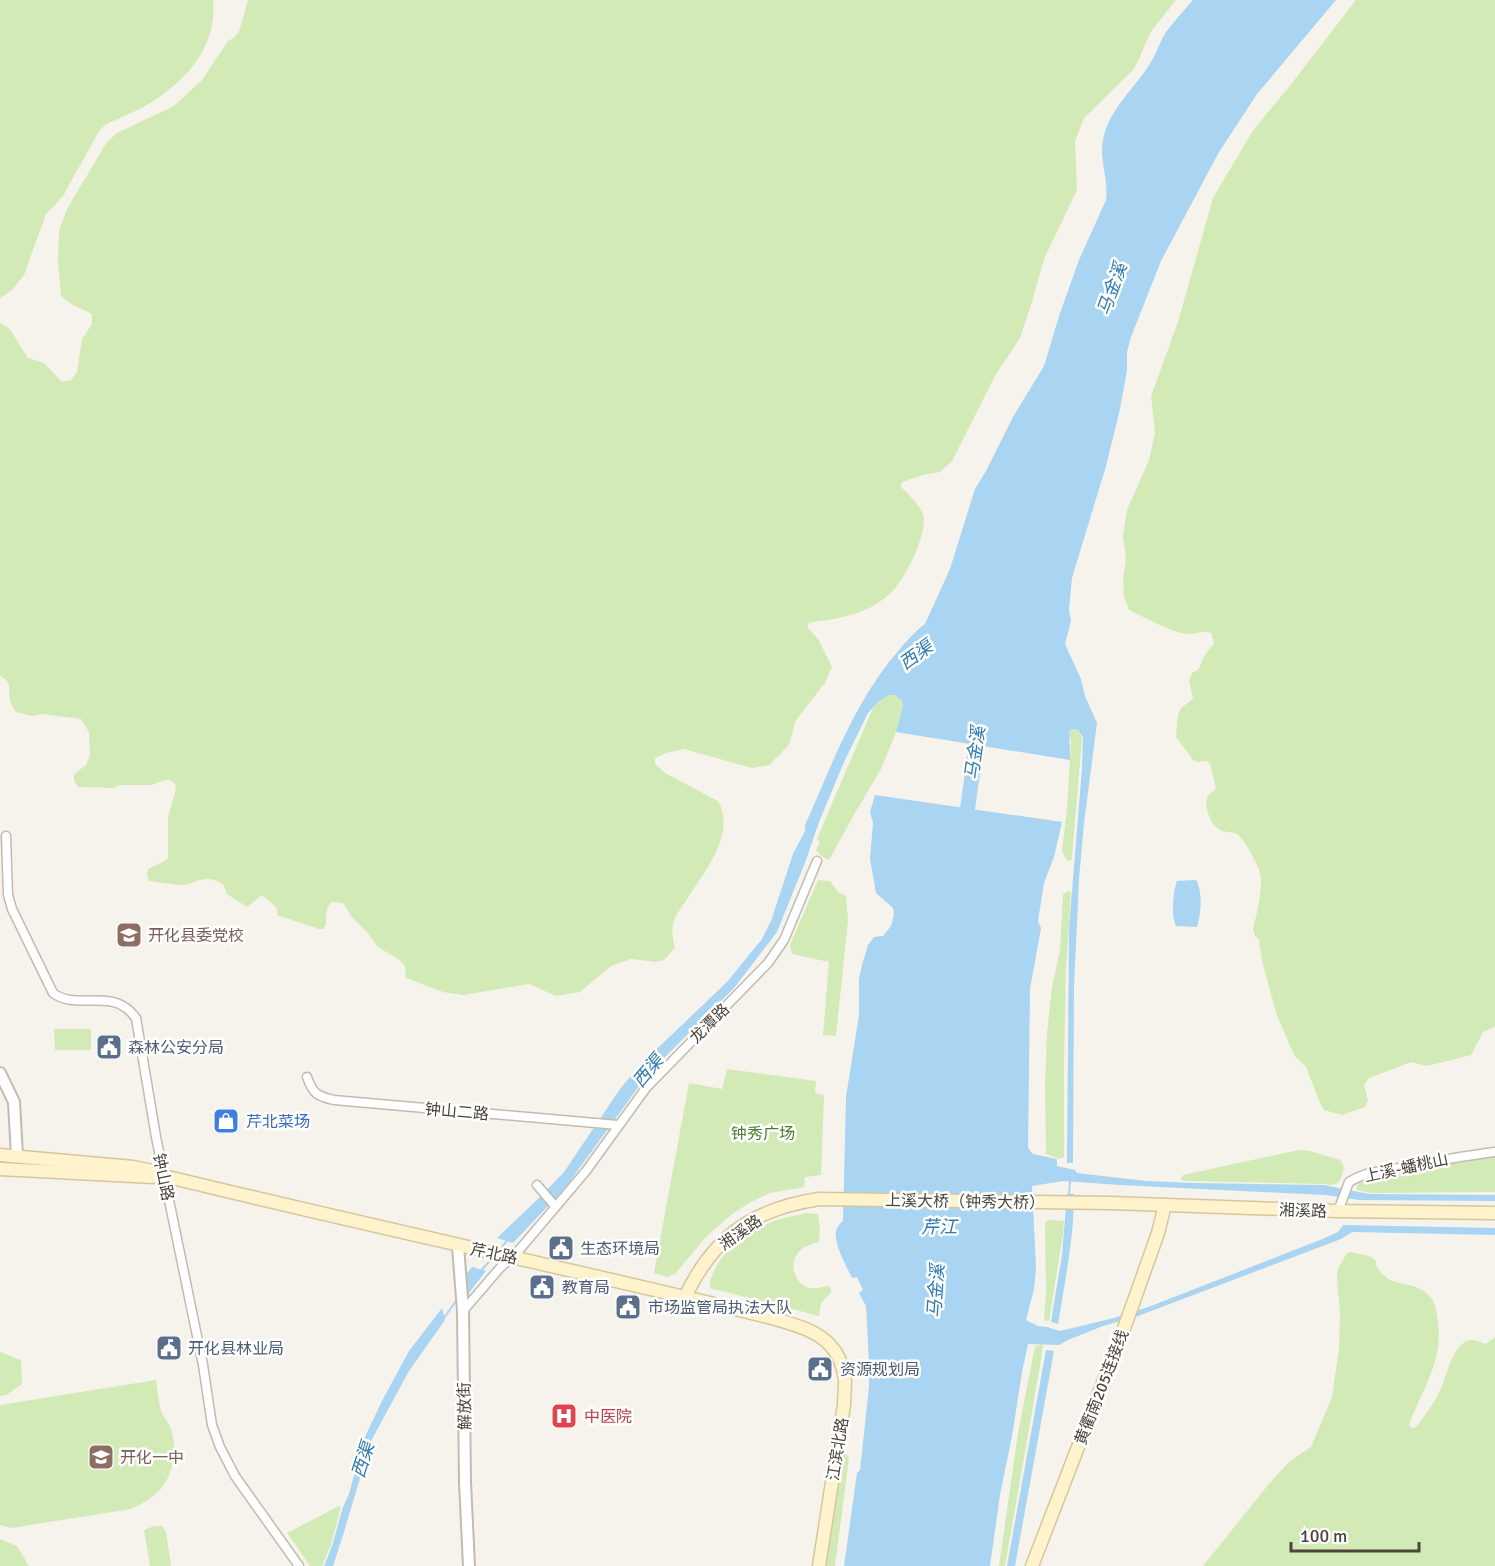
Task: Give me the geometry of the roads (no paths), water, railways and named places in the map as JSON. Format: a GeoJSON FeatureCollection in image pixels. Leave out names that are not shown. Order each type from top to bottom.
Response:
{"type":"FeatureCollection","features":[{"type":"Feature","properties":{"kind":"main road","name":"芹北路"},"geometry":{"type":"LineString","coordinates":[[0,1155],[148,1170],[164,1176],[458,1246],[776,1319],[804,1328],[822,1337]]}},
{"type":"Feature","properties":{"kind":"main road","name":"芹北路"},"geometry":{"type":"LineString","coordinates":[[0,1169],[138,1177],[164,1176]]}},
{"type":"Feature","properties":{"kind":"main road","name":"湘溪路"},"geometry":{"type":"LineString","coordinates":[[685,1297],[704,1262],[715,1248],[751,1219],[798,1202],[819,1199]]}},
{"type":"Feature","properties":{"kind":"main road","name":"上溪大桥（钟秀大桥）"},"geometry":{"type":"LineString","coordinates":[[819,1199],[1112,1203]]}},
{"type":"Feature","properties":{"kind":"main road","name":"湘溪路"},"geometry":{"type":"LineString","coordinates":[[1112,1203],[1338,1211],[1495,1213]]}},
{"type":"Feature","properties":{"kind":"main road","name":"黄衢南205连接线"},"geometry":{"type":"LineString","coordinates":[[1032,1566],[1126,1323],[1158,1233],[1165,1205]]}},
{"type":"Feature","properties":{"kind":"main road","name":"江滨北路"},"geometry":{"type":"LineString","coordinates":[[819,1566],[844,1405],[845,1382],[840,1361],[822,1337]]}},
{"type":"Feature","properties":{"kind":"street","name":"钟山路"},"geometry":{"type":"LineString","coordinates":[[6,836],[8,895],[12,909],[53,993],[64,999],[109,1001],[126,1007],[136,1018],[164,1176],[203,1365],[212,1425],[235,1476],[299,1566]]}},
{"type":"Feature","properties":{"kind":"street","name":"龙潭路"},"geometry":{"type":"LineString","coordinates":[[463,1311],[586,1171],[646,1088],[768,963],[784,940],[817,861]]}},
{"type":"Feature","properties":{"kind":"street"},"geometry":{"type":"LineString","coordinates":[[0,1073],[14,1102],[17,1156]]}},
{"type":"Feature","properties":{"kind":"street","name":"钟山二路"},"geometry":{"type":"LineString","coordinates":[[307,1077],[312,1091],[321,1097],[334,1100],[618,1125]]}},
{"type":"Feature","properties":{"kind":"street","name":"上溪-蟠桃山"},"geometry":{"type":"LineString","coordinates":[[1338,1211],[1349,1182],[1369,1172],[1495,1152]]}},
{"type":"Feature","properties":{"kind":"street"},"geometry":{"type":"LineString","coordinates":[[537,1185],[555,1206]]}},
{"type":"Feature","properties":{"kind":"street","name":"解放街"},"geometry":{"type":"LineString","coordinates":[[458,1246],[463,1311],[465,1482],[469,1566]]}},
{"type":"Feature","properties":{"kind":"water"},"geometry":{"type":"Polygon","coordinates":[[[1193,0],[1336,0],[1257,94],[1219,152],[1161,261],[1131,337],[1120,409],[1106,466],[1072,578],[1069,610],[1071,621],[1065,644],[1097,723],[1079,879],[1074,987],[1073,1163],[1067,1163],[1069,928],[1083,738],[1078,730],[1070,730],[1070,760],[896,732],[903,706],[902,701],[895,695],[889,695],[878,702],[868,713],[844,762],[777,932],[734,988],[642,1082],[565,1188],[513,1243],[497,1238],[564,1172],[620,1089],[640,1065],[727,982],[762,939],[771,921],[793,854],[805,831],[805,825],[835,756],[857,712],[883,669],[925,624],[950,569],[975,489],[1013,417],[1044,366],[1079,260],[1106,200],[1102,148],[1111,118],[1145,72],[1166,32],[1193,0]]]}},
{"type":"Feature","properties":{"kind":"water","name":"芹江"},"geometry":{"type":"Polygon","coordinates":[[[875,795],[1062,822],[1054,857],[1044,883],[1038,921],[1041,928],[1030,989],[1028,1148],[1033,1154],[1057,1159],[1057,1166],[1075,1170],[1077,1173],[1146,1181],[1324,1185],[1369,1194],[1495,1195],[1495,1201],[1359,1200],[1325,1195],[1063,1181],[1032,1186],[1036,1267],[1034,1289],[1026,1320],[1038,1326],[1060,1331],[1151,1306],[1320,1240],[1338,1232],[1343,1225],[1495,1228],[1495,1235],[1352,1232],[1341,1239],[1138,1316],[1103,1326],[1059,1345],[1028,1344],[1000,1495],[990,1566],[844,1566],[857,1473],[860,1470],[869,1387],[866,1306],[859,1293],[863,1290],[857,1277],[852,1278],[836,1239],[837,1228],[843,1221],[846,1097],[859,1015],[859,979],[862,965],[868,945],[874,937],[883,936],[891,926],[894,915],[893,908],[876,893],[870,859],[873,823],[870,812],[875,795]]]}},
{"type":"Feature","properties":{"kind":"water"},"geometry":{"type":"Polygon","coordinates":[[[1196,880],[1201,903],[1197,927],[1176,926],[1173,904],[1177,881],[1196,880]]]}},
{"type":"Feature","properties":{"kind":"water"},"geometry":{"type":"Polygon","coordinates":[[[1067,1194],[1074,1194],[1072,1227],[1058,1324],[1051,1322],[1062,1255],[1067,1194]]]}},
{"type":"Feature","properties":{"kind":"water"},"geometry":{"type":"Polygon","coordinates":[[[472,1267],[486,1271],[468,1294],[464,1277],[472,1267]]]}},
{"type":"Feature","properties":{"kind":"water"},"geometry":{"type":"Polygon","coordinates":[[[442,1308],[445,1320],[409,1371],[371,1441],[333,1566],[324,1566],[349,1494],[363,1441],[409,1351],[442,1308]]]}},
{"type":"Feature","properties":{"kind":"water"},"geometry":{"type":"Polygon","coordinates":[[[1046,1350],[1054,1351],[1015,1566],[1007,1566],[1046,1350]]]}},
{"type":"Feature","properties":{"kind":"waterway","name":"马金溪"},"geometry":{"type":"LineString","coordinates":[[965,827],[979,726]]}},
{"type":"Feature","properties":{"kind":"waterway"},"geometry":{"type":"LineString","coordinates":[[1069,1195],[1070,1180]]}},
{"type":"Feature","properties":{"kind":"waterway","name":"西渠"},"geometry":{"type":"LineString","coordinates":[[499,1250],[507,1241]]}},
{"type":"Feature","properties":{"kind":"waterway","name":"西渠"},"geometry":{"type":"LineString","coordinates":[[481,1271],[493,1257]]}},
{"type":"Feature","properties":{"kind":"waterway","name":"西渠"},"geometry":{"type":"LineString","coordinates":[[444,1318],[458,1298]]}},
{"type":"Feature","properties":{"kind":"place","name":"开化县委党校"},"geometry":{"type":"Point","coordinates":[129,935]}},
{"type":"Feature","properties":{"kind":"place","name":"森林公安分局"},"geometry":{"type":"Point","coordinates":[109,1047]}},
{"type":"Feature","properties":{"kind":"place","name":"芹北菜场"},"geometry":{"type":"Point","coordinates":[226,1121]}},
{"type":"Feature","properties":{"kind":"place","name":"生态环境局"},"geometry":{"type":"Point","coordinates":[561,1248]}},
{"type":"Feature","properties":{"kind":"place","name":"教育局"},"geometry":{"type":"Point","coordinates":[542,1287]}},
{"type":"Feature","properties":{"kind":"place","name":"市场监管局执法大队"},"geometry":{"type":"Point","coordinates":[628,1307]}},
{"type":"Feature","properties":{"kind":"place","name":"开化县林业局"},"geometry":{"type":"Point","coordinates":[169,1348]}},
{"type":"Feature","properties":{"kind":"place","name":"资源规划局"},"geometry":{"type":"Point","coordinates":[820,1369]}},
{"type":"Feature","properties":{"kind":"place","name":"中医院"},"geometry":{"type":"Point","coordinates":[564,1416]}},
{"type":"Feature","properties":{"kind":"place","name":"开化一中"},"geometry":{"type":"Point","coordinates":[101,1457]}},
{"type":"Feature","properties":{"kind":"park label","name":"钟秀广场"},"geometry":{"type":"Point","coordinates":[763,1133]}}]}
